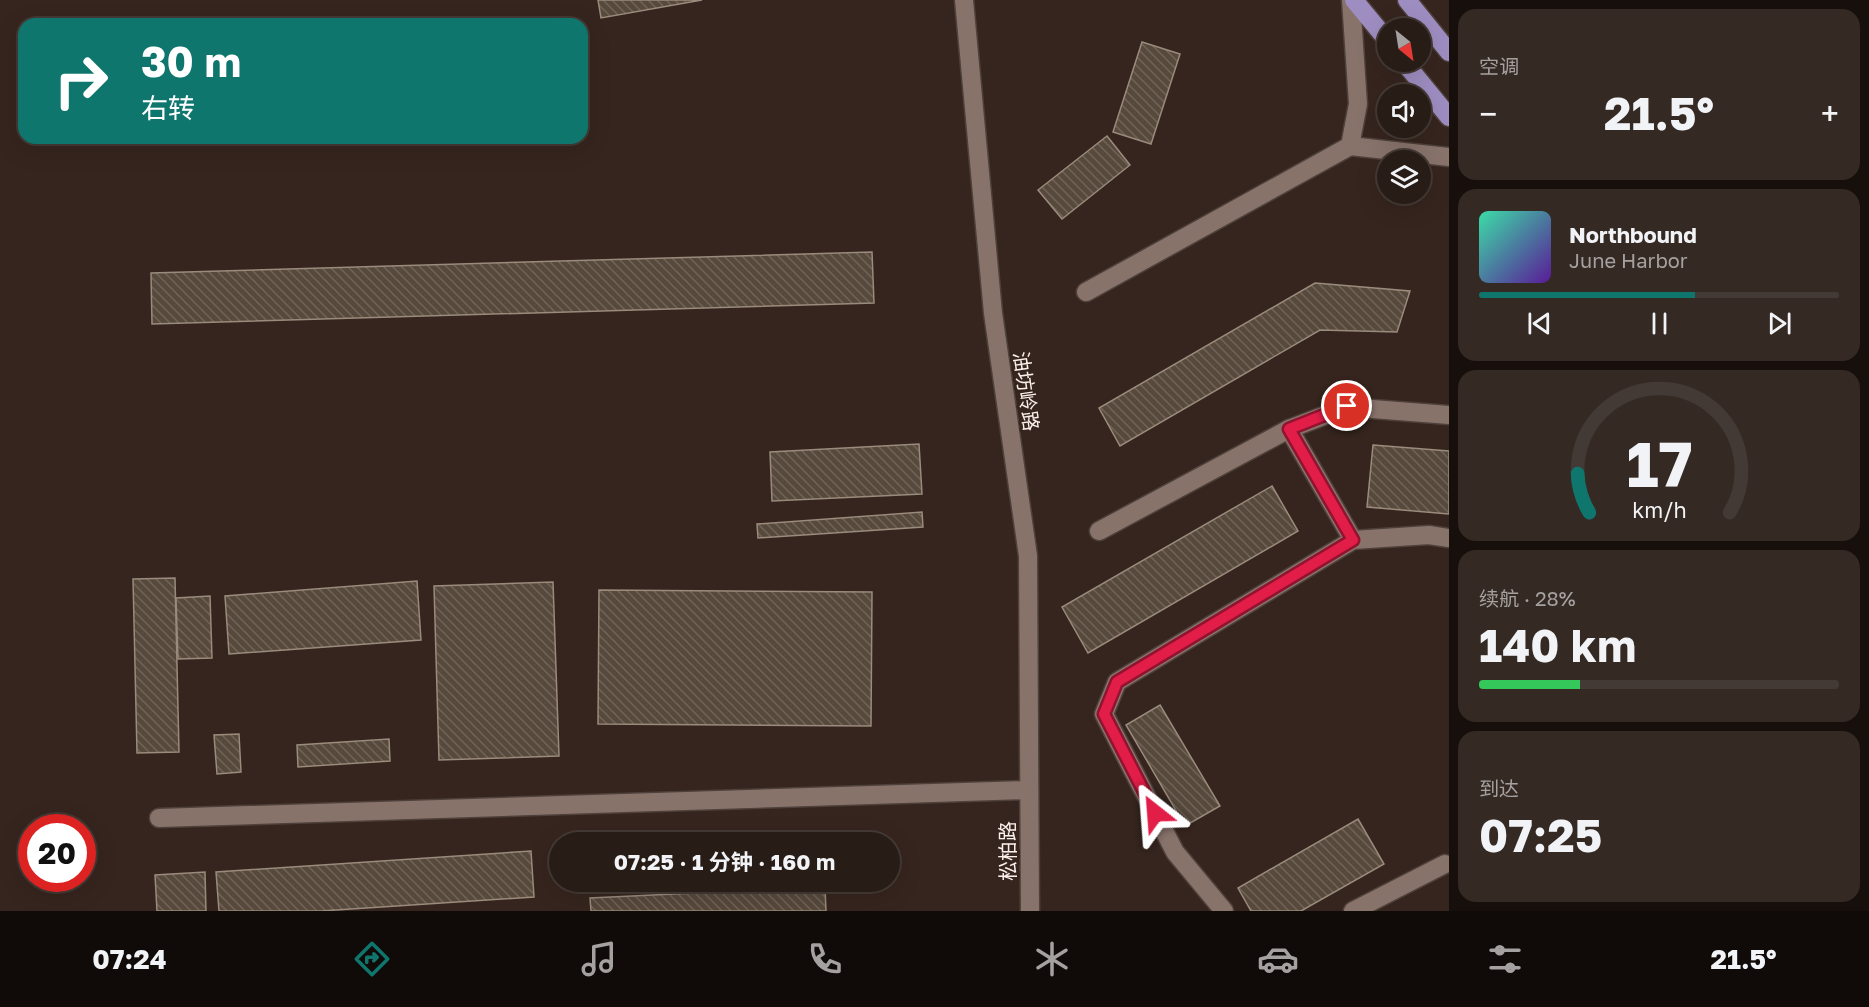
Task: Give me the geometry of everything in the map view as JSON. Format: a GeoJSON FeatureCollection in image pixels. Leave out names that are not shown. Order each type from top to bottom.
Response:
{"type":"FeatureCollection","features":[{"type":"Feature","properties":{"kind":"main road"},"geometry":{"type":"LineString","coordinates":[[1353,0],[1377,28]]}},
{"type":"Feature","properties":{"kind":"main road"},"geometry":{"type":"LineString","coordinates":[[1407,0],[1449,52]]}},
{"type":"Feature","properties":{"kind":"main road"},"geometry":{"type":"LineString","coordinates":[[1412,72],[1449,117]]}},
{"type":"Feature","properties":{"kind":"street","name":"油坊岭路"},"geometry":{"type":"LineString","coordinates":[[964,0],[993,313],[1028,556],[1029,790]]}},
{"type":"Feature","properties":{"kind":"street"},"geometry":{"type":"LineString","coordinates":[[1350,146],[1358,104],[1353,0]]}},
{"type":"Feature","properties":{"kind":"street"},"geometry":{"type":"LineString","coordinates":[[1086,292],[1350,146],[1449,157]]}},
{"type":"Feature","properties":{"kind":"street"},"geometry":{"type":"LineString","coordinates":[[1099,531],[1289,429],[1347,406],[1449,416]]}},
{"type":"Feature","properties":{"kind":"street"},"geometry":{"type":"LineString","coordinates":[[1289,429],[1353,540]]}},
{"type":"Feature","properties":{"kind":"street"},"geometry":{"type":"LineString","coordinates":[[1224,911],[1175,852],[1104,714],[1117,682],[1353,540],[1429,535],[1449,538]]}},
{"type":"Feature","properties":{"kind":"street"},"geometry":{"type":"LineString","coordinates":[[159,818],[1029,790]]}},
{"type":"Feature","properties":{"kind":"street","name":"松柏路"},"geometry":{"type":"LineString","coordinates":[[1029,790],[1030,911]]}},
{"type":"Feature","properties":{"kind":"street"},"geometry":{"type":"LineString","coordinates":[[1353,911],[1448,865]]}},
{"type":"Feature","properties":{"kind":"building"},"geometry":{"type":"Polygon","coordinates":[[[598,0],[702,0],[601,18],[598,0]]]}},
{"type":"Feature","properties":{"kind":"building"},"geometry":{"type":"Polygon","coordinates":[[[1142,42],[1180,54],[1151,144],[1113,132],[1142,42]]]}},
{"type":"Feature","properties":{"kind":"building"},"geometry":{"type":"Polygon","coordinates":[[[1107,136],[1130,165],[1062,219],[1038,190],[1107,136]]]}},
{"type":"Feature","properties":{"kind":"building"},"geometry":{"type":"Polygon","coordinates":[[[872,252],[874,303],[152,324],[151,273],[872,252]]]}},
{"type":"Feature","properties":{"kind":"building"},"geometry":{"type":"Polygon","coordinates":[[[1315,283],[1410,291],[1397,332],[1320,330],[1120,446],[1099,408],[1315,283]]]}},
{"type":"Feature","properties":{"kind":"building"},"geometry":{"type":"Polygon","coordinates":[[[919,444],[922,494],[772,501],[770,452],[919,444]]]}},
{"type":"Feature","properties":{"kind":"building"},"geometry":{"type":"Polygon","coordinates":[[[1373,445],[1449,451],[1449,514],[1367,507],[1373,445]]]}},
{"type":"Feature","properties":{"kind":"building"},"geometry":{"type":"Polygon","coordinates":[[[1272,486],[1298,531],[1088,653],[1062,607],[1272,486]]]}},
{"type":"Feature","properties":{"kind":"building"},"geometry":{"type":"Polygon","coordinates":[[[922,512],[923,527],[758,538],[757,524],[922,512]]]}},
{"type":"Feature","properties":{"kind":"building"},"geometry":{"type":"Polygon","coordinates":[[[175,578],[179,752],[137,753],[133,579],[175,578]]]}},
{"type":"Feature","properties":{"kind":"building"},"geometry":{"type":"Polygon","coordinates":[[[417,581],[421,640],[229,654],[225,596],[417,581]]]}},
{"type":"Feature","properties":{"kind":"building"},"geometry":{"type":"Polygon","coordinates":[[[553,582],[559,756],[439,760],[434,586],[553,582]]]}},
{"type":"Feature","properties":{"kind":"building"},"geometry":{"type":"Polygon","coordinates":[[[599,590],[872,592],[871,726],[598,724],[599,590]]]}},
{"type":"Feature","properties":{"kind":"building"},"geometry":{"type":"Polygon","coordinates":[[[210,596],[212,658],[178,659],[176,598],[210,596]]]}},
{"type":"Feature","properties":{"kind":"building"},"geometry":{"type":"Polygon","coordinates":[[[1160,705],[1220,806],[1185,826],[1126,725],[1160,705]]]}},
{"type":"Feature","properties":{"kind":"building"},"geometry":{"type":"Polygon","coordinates":[[[239,734],[241,772],[217,774],[214,735],[239,734]]]}},
{"type":"Feature","properties":{"kind":"building"},"geometry":{"type":"Polygon","coordinates":[[[389,739],[390,761],[298,767],[297,745],[389,739]]]}},
{"type":"Feature","properties":{"kind":"building"},"geometry":{"type":"Polygon","coordinates":[[[1358,819],[1384,864],[1301,911],[1251,911],[1238,888],[1358,819]]]}},
{"type":"Feature","properties":{"kind":"building"},"geometry":{"type":"Polygon","coordinates":[[[531,851],[534,897],[321,911],[219,911],[216,872],[531,851]]]}},
{"type":"Feature","properties":{"kind":"building"},"geometry":{"type":"Polygon","coordinates":[[[205,872],[206,911],[157,911],[155,875],[205,872]]]}},
{"type":"Feature","properties":{"kind":"building"},"geometry":{"type":"Polygon","coordinates":[[[718,892],[825,892],[826,911],[591,911],[590,898],[718,892]]]}},
{"type":"Feature","properties":{"kind":"route"},"geometry":{"type":"LineString","coordinates":[[1155,813],[1104,714],[1117,682],[1353,540],[1289,429],[1347,406]]}}]}
